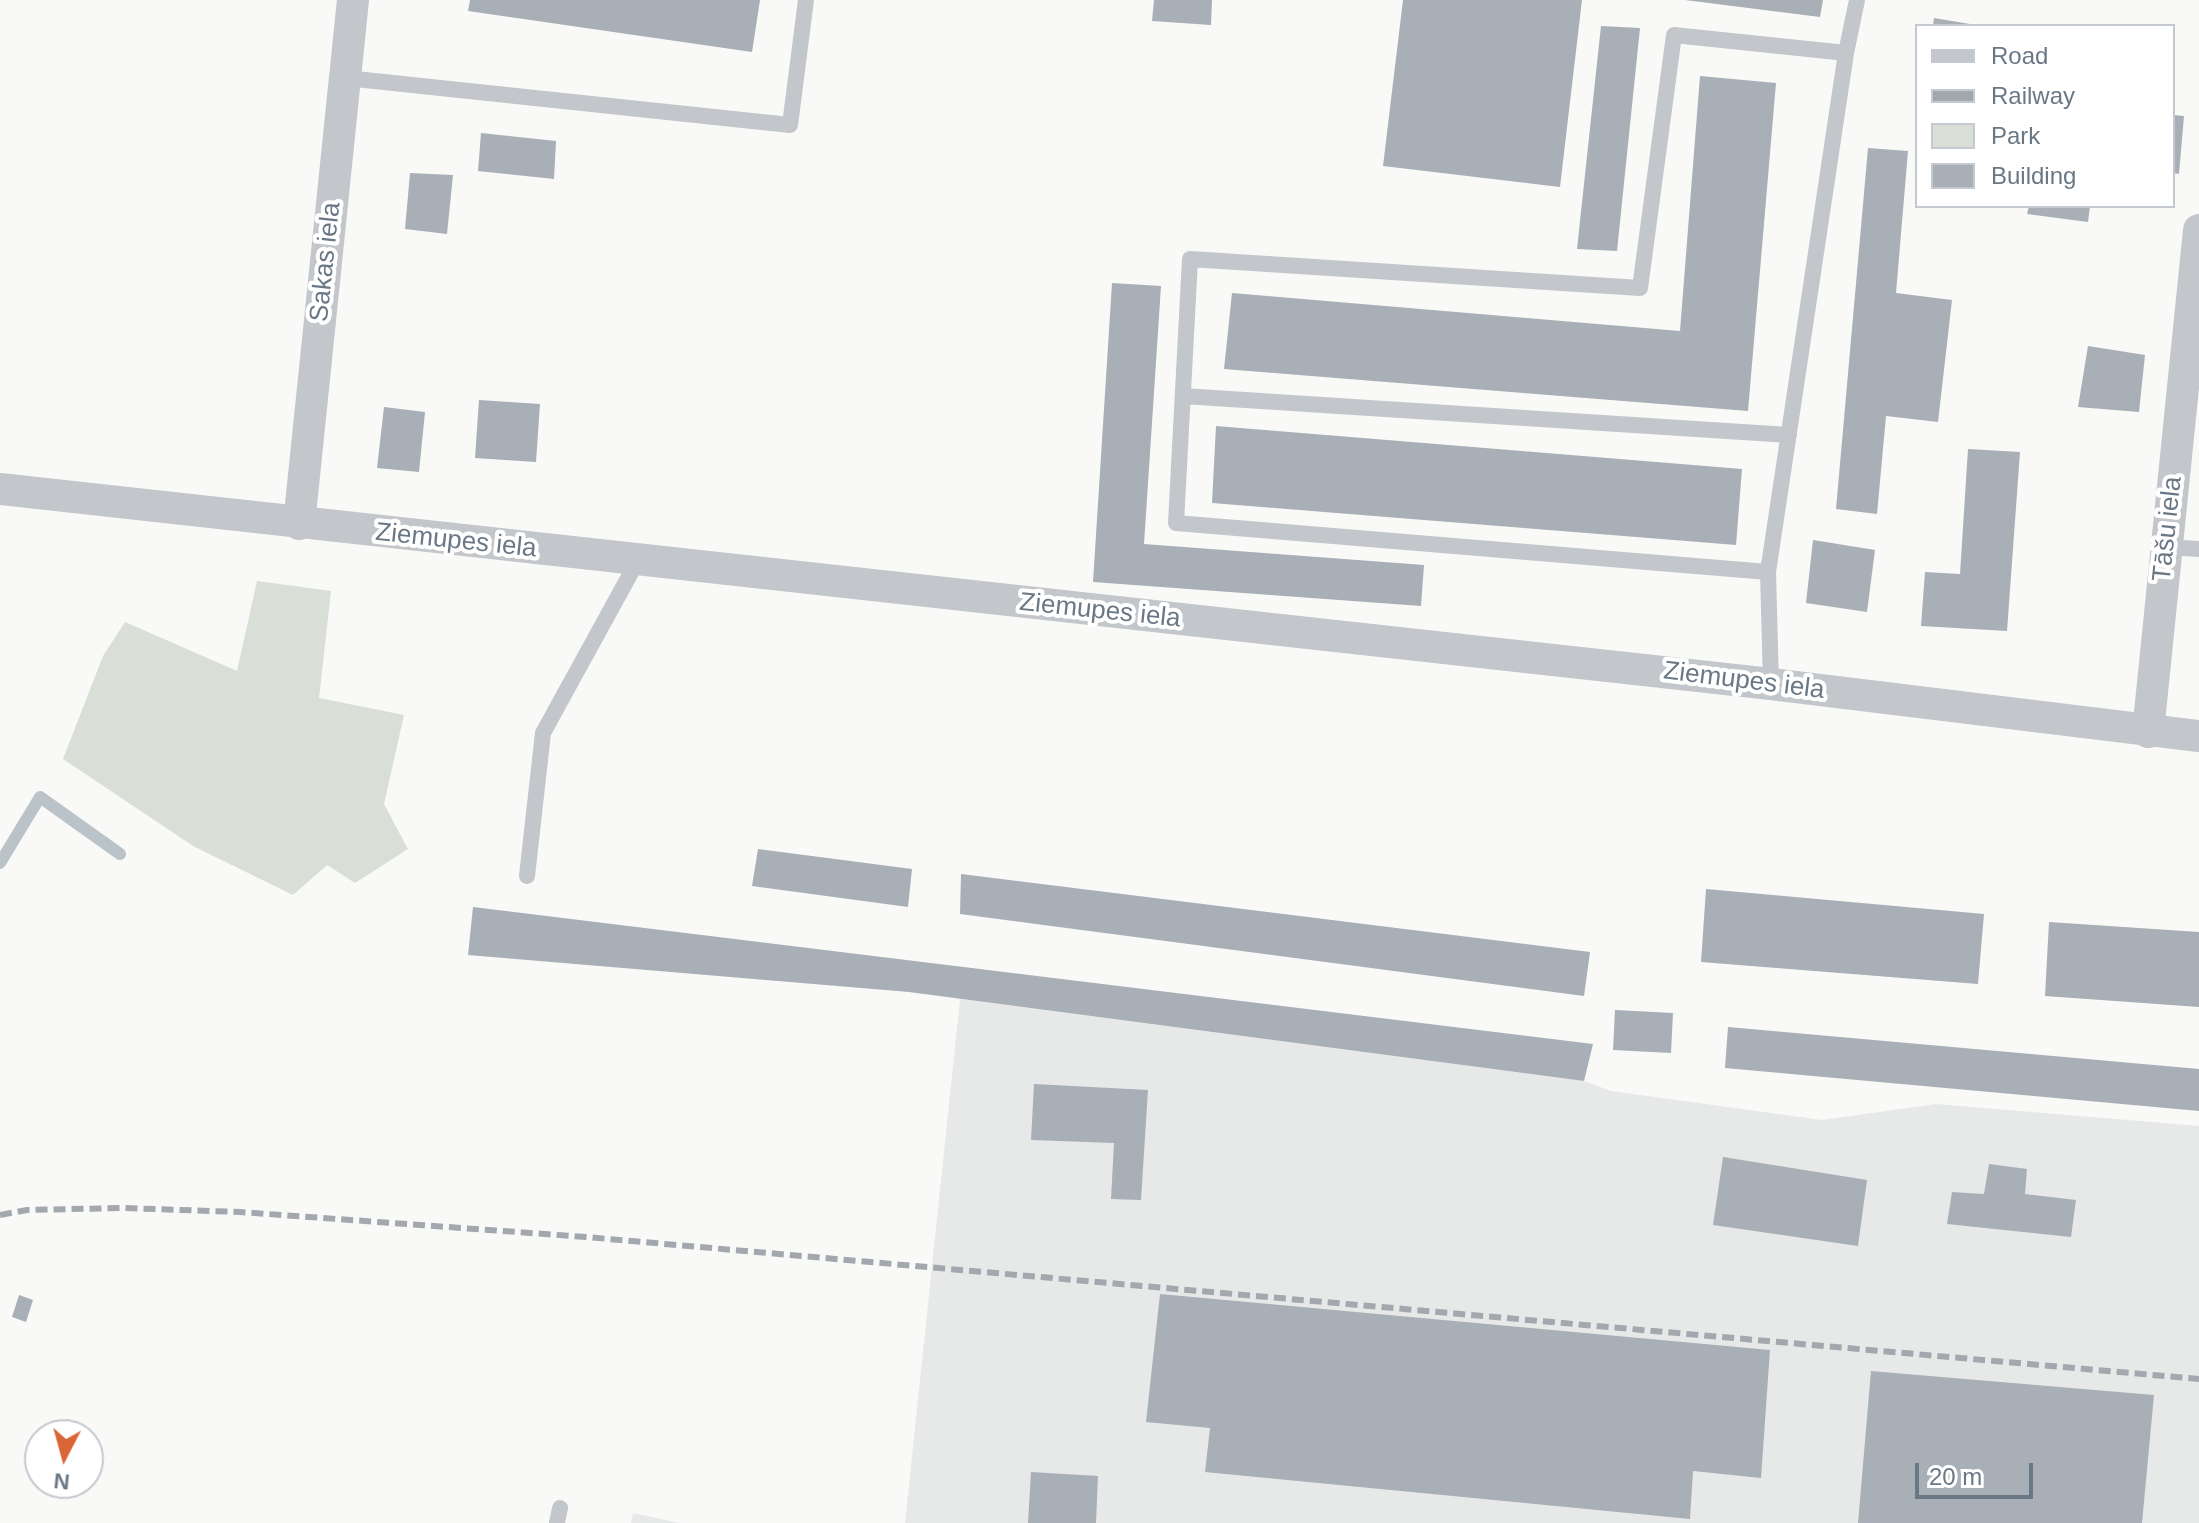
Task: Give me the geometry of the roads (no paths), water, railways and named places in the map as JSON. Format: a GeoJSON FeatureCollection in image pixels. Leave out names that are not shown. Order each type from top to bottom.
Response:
{"type":"FeatureCollection","features":[{"type":"Feature","properties":{"kind":"street","name":"Sakas iela"},"geometry":{"type":"LineString","coordinates":[[299,524],[353,0]]}},
{"type":"Feature","properties":{"kind":"street","name":"Tāšu iela"},"geometry":{"type":"LineString","coordinates":[[2148,732],[2199,230]]}},
{"type":"Feature","properties":{"kind":"street","name":"Ziemupes iela"},"geometry":{"type":"LineString","coordinates":[[0,489],[1771,684],[2199,736]]}},
{"type":"Feature","properties":{"kind":"lane"},"geometry":{"type":"LineString","coordinates":[[346,78],[790,125],[806,0]]}},
{"type":"Feature","properties":{"kind":"lane"},"geometry":{"type":"LineString","coordinates":[[1771,684],[1768,572],[1846,53],[1857,0]]}},
{"type":"Feature","properties":{"kind":"lane"},"geometry":{"type":"LineString","coordinates":[[1768,572],[1176,523],[1190,259],[1640,288],[1674,35],[1846,53]]}},
{"type":"Feature","properties":{"kind":"lane"},"geometry":{"type":"LineString","coordinates":[[1183,396],[1789,435]]}},
{"type":"Feature","properties":{"kind":"lane"},"geometry":{"type":"LineString","coordinates":[[2166,547],[2199,549]]}},
{"type":"Feature","properties":{"kind":"lane"},"geometry":{"type":"LineString","coordinates":[[527,876],[543,733],[638,560]]}},
{"type":"Feature","properties":{"kind":"waterway"},"geometry":{"type":"LineString","coordinates":[[0,863],[40,797],[120,854]]}},
{"type":"Feature","properties":{"kind":"railway"},"geometry":{"type":"LineString","coordinates":[[0,1215],[27,1210],[123,1208],[240,1212],[586,1237],[2199,1379]]}}]}
